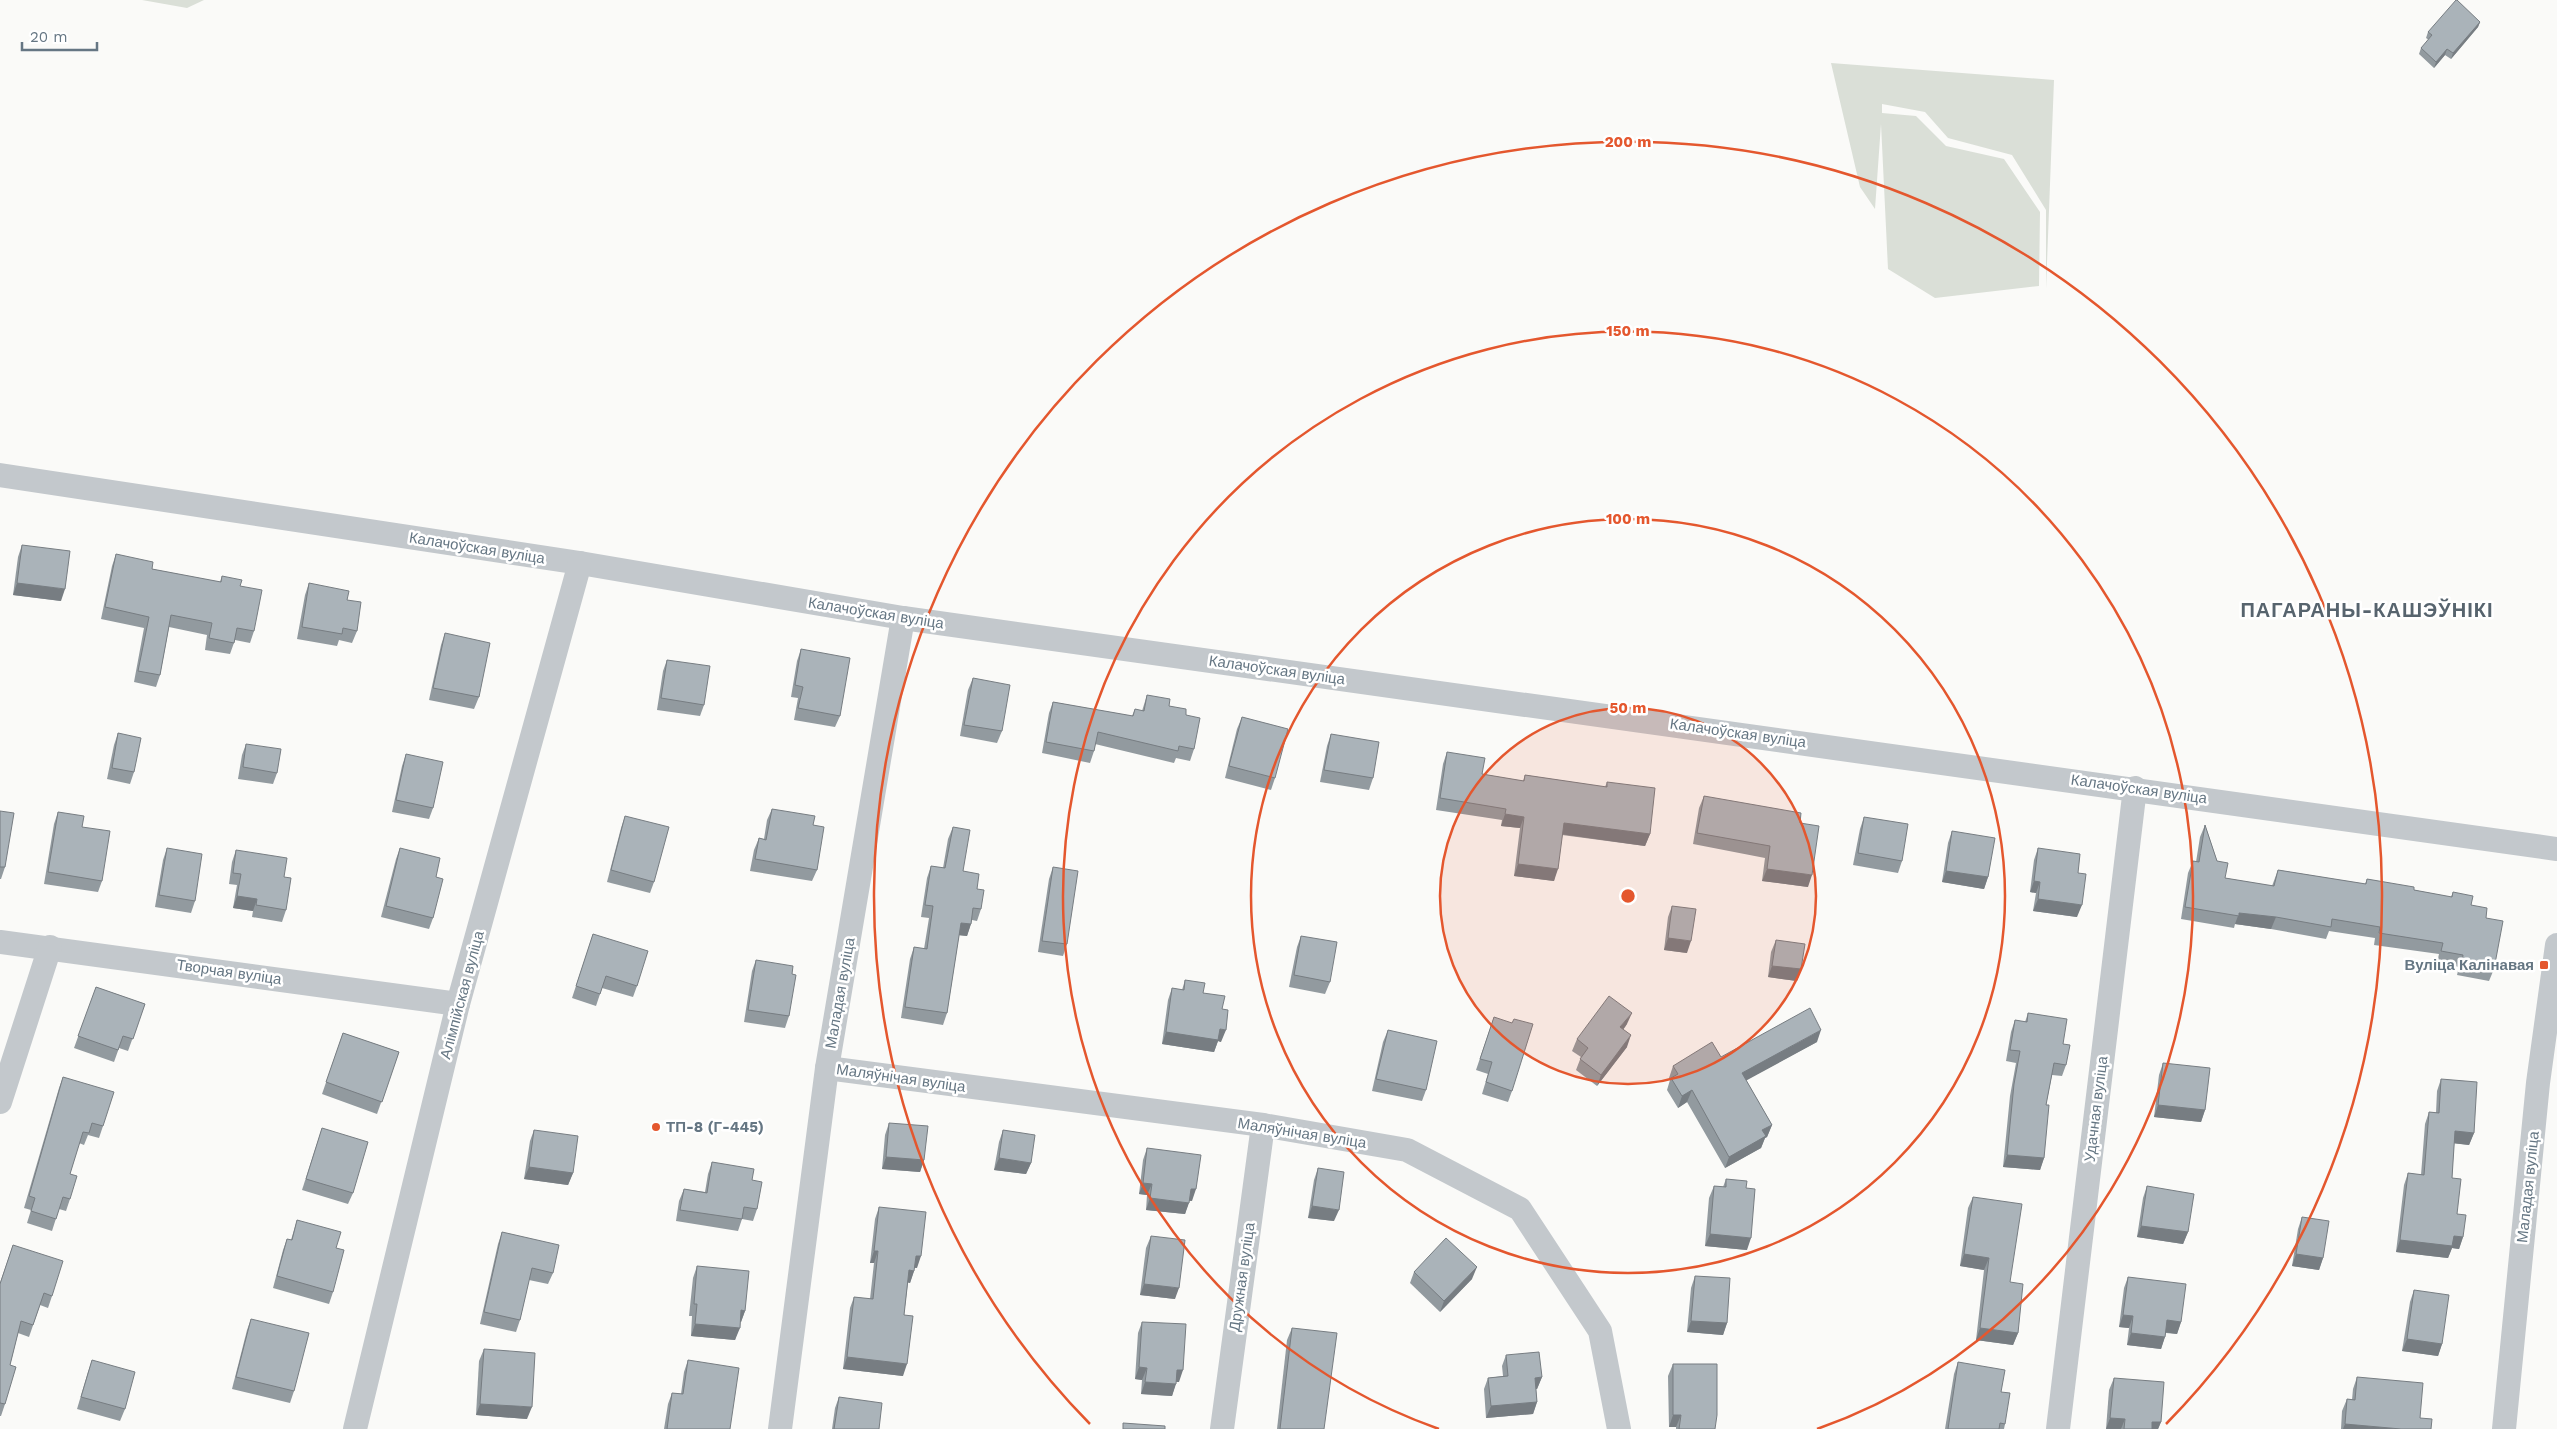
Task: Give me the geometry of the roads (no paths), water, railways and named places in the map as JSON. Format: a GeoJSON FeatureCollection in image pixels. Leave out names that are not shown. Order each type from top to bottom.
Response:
{"type":"FeatureCollection","features":[{"type":"Feature","properties":{"kind":"street","name":"Калачоўская вуліца"},"geometry":{"type":"LineString","coordinates":[[0,475],[580,563],[903,618],[2135,788],[2557,849]]}},
{"type":"Feature","properties":{"kind":"street","name":"Алімпійская вуліца"},"geometry":{"type":"LineString","coordinates":[[355,1429],[458,1004],[580,563]]}},
{"type":"Feature","properties":{"kind":"street","name":"Маладая вуліца"},"geometry":{"type":"LineString","coordinates":[[780,1429],[827,1068],[903,618]]}},
{"type":"Feature","properties":{"kind":"street","name":"Удачная вуліца"},"geometry":{"type":"LineString","coordinates":[[2058,1429],[2135,788]]}},
{"type":"Feature","properties":{"kind":"street","name":"Творчая вуліца"},"geometry":{"type":"LineString","coordinates":[[0,942],[458,1004]]}},
{"type":"Feature","properties":{"kind":"street","name":"Маладая вуліца"},"geometry":{"type":"LineString","coordinates":[[2504,1429],[2538,1083],[2557,945]]}},
{"type":"Feature","properties":{"kind":"street"},"geometry":{"type":"LineString","coordinates":[[0,1102],[50,948]]}},
{"type":"Feature","properties":{"kind":"street","name":"Маляўнічая вуліца"},"geometry":{"type":"LineString","coordinates":[[827,1068],[1263,1126],[1407,1150],[1520,1208],[1600,1331],[1619,1429]]}},
{"type":"Feature","properties":{"kind":"street","name":"Дружная вуліца"},"geometry":{"type":"LineString","coordinates":[[1222,1429],[1263,1126]]}},
{"type":"Feature","properties":{"kind":"place","name":"Вуліца Калінавая"},"geometry":{"type":"Point","coordinates":[2544,965]}},
{"type":"Feature","properties":{"kind":"place","name":"ТП-8 (Г-445)"},"geometry":{"type":"Point","coordinates":[656,1127]}},
{"type":"Feature","properties":{"kind":"district","name":"ПАГАРАНЫ-КАШЭЎНІКІ"},"geometry":{"type":"Point","coordinates":[2367,610]}}]}
